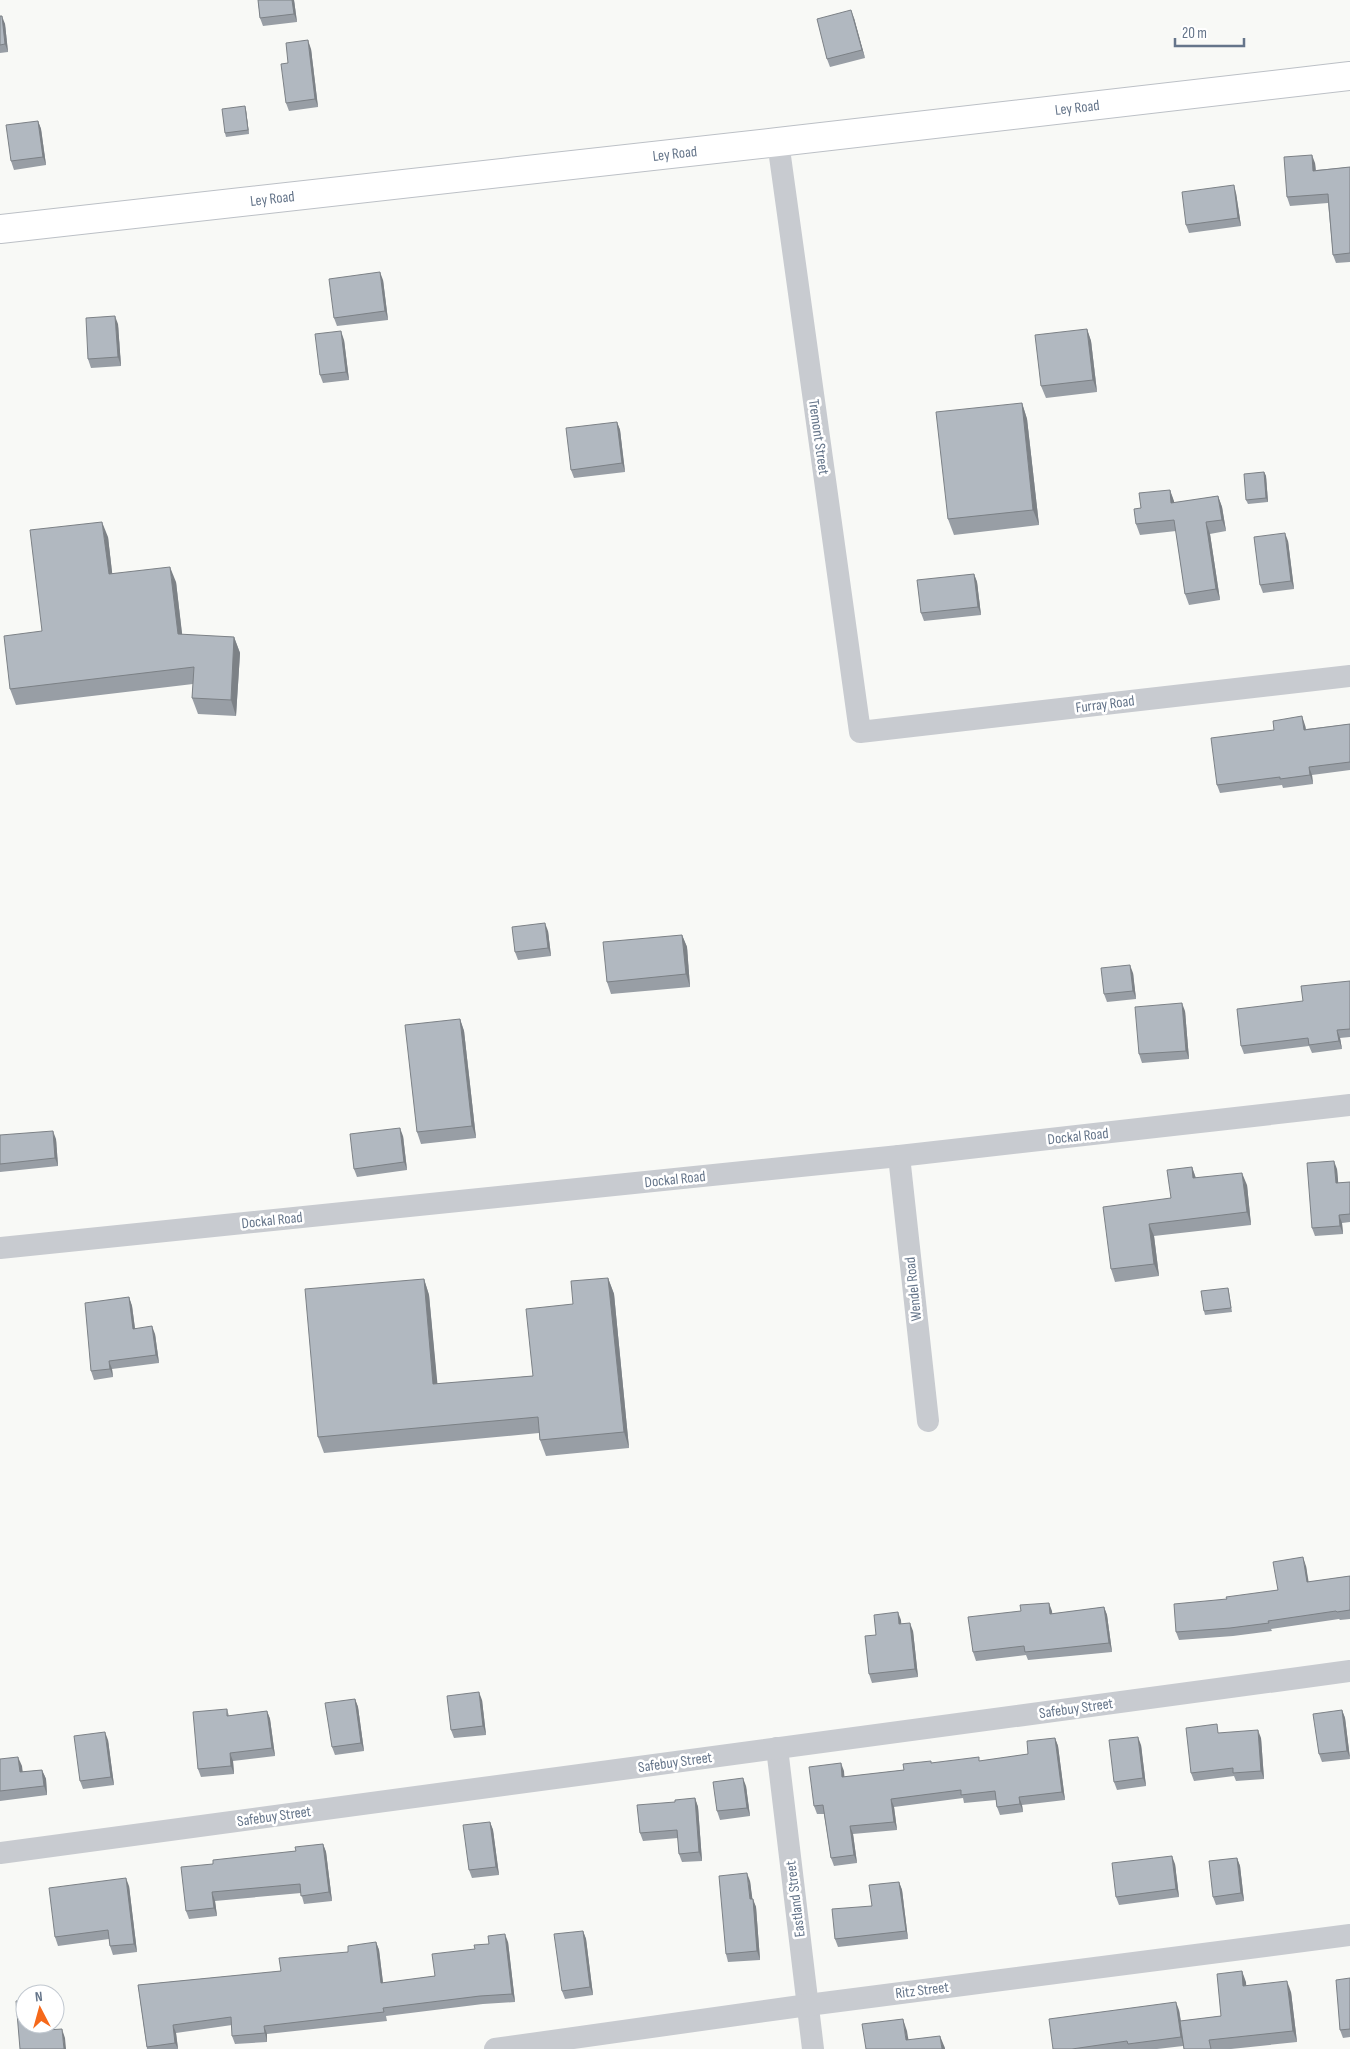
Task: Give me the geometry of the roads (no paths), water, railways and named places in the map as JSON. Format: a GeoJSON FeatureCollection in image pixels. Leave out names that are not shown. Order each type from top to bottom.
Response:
{"type":"FeatureCollection","features":[{"type":"Feature","properties":{"kind":"main road","name":"Ley Road"},"geometry":{"type":"LineString","coordinates":[[0,229],[1350,76]]}},
{"type":"Feature","properties":{"kind":"street","name":"Tremont Street"},"geometry":{"type":"LineString","coordinates":[[778,142],[860,732]]}},
{"type":"Feature","properties":{"kind":"street","name":"Furray Road"},"geometry":{"type":"LineString","coordinates":[[860,732],[1350,676]]}},
{"type":"Feature","properties":{"kind":"street","name":"Dockal Road"},"geometry":{"type":"LineString","coordinates":[[0,1248],[899,1156],[1350,1105]]}},
{"type":"Feature","properties":{"kind":"street","name":"Wendel Road"},"geometry":{"type":"LineString","coordinates":[[899,1156],[928,1421]]}},
{"type":"Feature","properties":{"kind":"street","name":"Safebuy Street"},"geometry":{"type":"LineString","coordinates":[[0,1853],[1350,1671]]}},
{"type":"Feature","properties":{"kind":"street","name":"Eastland Street"},"geometry":{"type":"LineString","coordinates":[[777,1748],[813,2049]]}},
{"type":"Feature","properties":{"kind":"street","name":"Ritz Street"},"geometry":{"type":"LineString","coordinates":[[495,2049],[808,2005],[1350,1935]]}}]}
